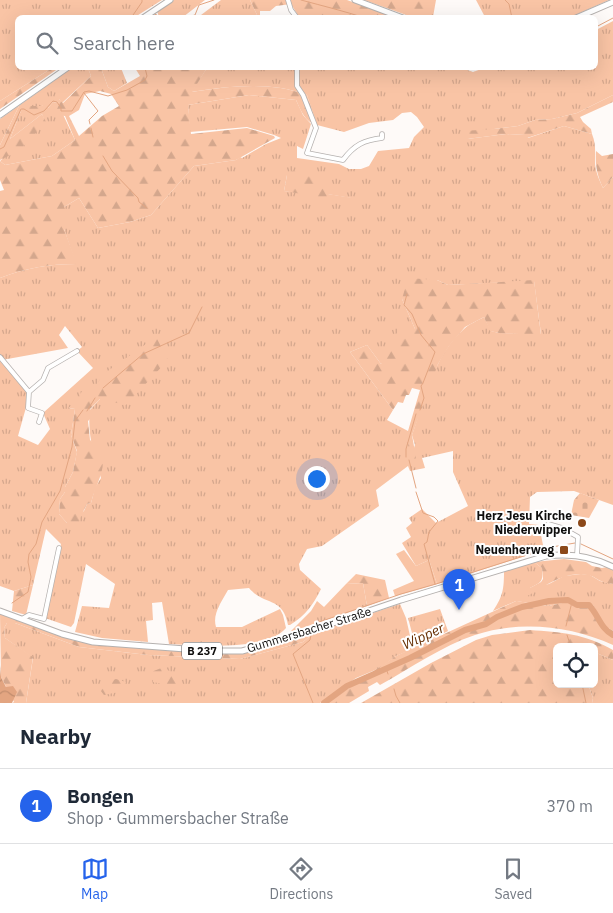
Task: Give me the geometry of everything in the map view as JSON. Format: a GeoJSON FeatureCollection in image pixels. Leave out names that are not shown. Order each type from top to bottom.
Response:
{"type":"FeatureCollection","features":[{"type":"Feature","properties":{"kind":"main road"},"geometry":{"type":"LineString","coordinates":[[148,15],[170,0]]}},
{"type":"Feature","properties":{"kind":"main road"},"geometry":{"type":"LineString","coordinates":[[355,0],[395,15]]}},
{"type":"Feature","properties":{"kind":"main road"},"geometry":{"type":"LineString","coordinates":[[583,15],[613,2]]}},
{"type":"Feature","properties":{"kind":"main road"},"geometry":{"type":"LineString","coordinates":[[0,115],[63,70]]}},
{"type":"Feature","properties":{"kind":"main road","name":"Gummersbacher Straße"},"geometry":{"type":"LineString","coordinates":[[0,611],[72,637],[93,642],[212,651],[242,651],[286,639],[531,560],[556,555],[577,556],[604,562],[613,567]]}},
{"type":"Feature","properties":{"kind":"street"},"geometry":{"type":"LineString","coordinates":[[288,0],[295,15]]}},
{"type":"Feature","properties":{"kind":"street"},"geometry":{"type":"LineString","coordinates":[[297,70],[297,86],[303,95],[316,128],[308,153],[343,160],[355,146],[368,139],[382,138],[382,134]]}},
{"type":"Feature","properties":{"kind":"street"},"geometry":{"type":"LineString","coordinates":[[29,392],[43,380],[48,368],[77,351]]}},
{"type":"Feature","properties":{"kind":"street"},"geometry":{"type":"LineString","coordinates":[[0,358],[29,392],[28,408],[42,413],[39,422]]}},
{"type":"Feature","properties":{"kind":"street"},"geometry":{"type":"LineString","coordinates":[[548,524],[562,528],[578,538],[577,556]]}},
{"type":"Feature","properties":{"kind":"street"},"geometry":{"type":"LineString","coordinates":[[22,619],[29,615],[44,619],[59,548]]}},
{"type":"Feature","properties":{"kind":"green space"},"geometry":{"type":"Polygon","coordinates":[[[0,0],[162,0],[138,15],[15,15],[15,70],[49,70],[0,101],[0,0]]]}},
{"type":"Feature","properties":{"kind":"green space"},"geometry":{"type":"Polygon","coordinates":[[[174,0],[205,0],[186,15],[158,15],[157,11],[174,0]]]}},
{"type":"Feature","properties":{"kind":"green space"},"geometry":{"type":"Polygon","coordinates":[[[221,0],[250,0],[257,15],[201,15],[221,0]]]}},
{"type":"Feature","properties":{"kind":"green space"},"geometry":{"type":"Polygon","coordinates":[[[250,0],[347,0],[388,15],[298,15],[291,4],[276,6],[270,11],[260,11],[260,15],[257,15],[250,0]]]}},
{"type":"Feature","properties":{"kind":"green space"},"geometry":{"type":"Polygon","coordinates":[[[364,0],[436,0],[433,15],[406,15],[364,0]]]}},
{"type":"Feature","properties":{"kind":"green space"},"geometry":{"type":"Polygon","coordinates":[[[476,0],[609,0],[575,15],[484,15],[476,0]]]}},
{"type":"Feature","properties":{"kind":"green space"},"geometry":{"type":"Polygon","coordinates":[[[613,21],[613,95],[577,113],[552,119],[535,120],[518,126],[494,129],[467,139],[506,134],[526,135],[528,138],[564,126],[592,134],[595,144],[596,168],[603,188],[613,177],[613,505],[574,491],[537,492],[530,497],[529,524],[539,525],[544,550],[437,584],[429,560],[416,566],[402,543],[411,537],[406,528],[412,523],[409,518],[422,509],[436,523],[468,506],[453,472],[453,451],[422,458],[425,468],[410,471],[408,466],[376,490],[379,506],[322,546],[307,549],[299,564],[300,570],[321,589],[308,609],[296,621],[288,625],[286,616],[277,605],[255,594],[249,588],[228,590],[216,612],[216,627],[242,627],[280,609],[283,615],[286,628],[276,636],[248,644],[213,646],[169,644],[162,602],[152,603],[153,620],[146,621],[148,642],[102,638],[75,632],[82,606],[109,608],[115,584],[86,564],[74,623],[71,627],[45,618],[61,544],[46,529],[33,585],[14,591],[0,586],[0,359],[27,392],[27,404],[18,436],[38,445],[50,429],[43,413],[93,368],[77,351],[82,347],[65,326],[59,335],[68,348],[2,360],[0,357],[0,278],[38,267],[76,264],[64,229],[64,207],[79,198],[98,228],[130,222],[151,215],[194,166],[236,160],[281,138],[247,127],[190,132],[188,105],[249,95],[296,100],[303,115],[311,124],[303,149],[297,146],[297,158],[339,164],[349,169],[361,169],[369,166],[378,151],[409,148],[414,137],[424,127],[411,112],[402,113],[393,120],[369,123],[344,132],[317,125],[307,95],[279,88],[250,86],[191,92],[206,70],[468,70],[473,72],[478,70],[598,70],[598,29],[613,21]],[[287,175],[284,191],[351,198],[327,194],[287,175]],[[437,280],[402,299],[415,329],[381,364],[367,345],[350,352],[393,410],[387,420],[408,431],[408,465],[415,445],[412,435],[426,392],[445,351],[464,329],[484,317],[491,331],[499,333],[541,334],[534,281],[448,285],[437,280]],[[92,394],[69,408],[75,409],[71,435],[77,452],[73,472],[60,499],[59,514],[67,523],[84,511],[87,504],[91,503],[95,488],[101,478],[89,428],[90,410],[100,399],[92,394]]]}},
{"type":"Feature","properties":{"kind":"green space"},"geometry":{"type":"Polygon","coordinates":[[[49,70],[56,70],[0,109],[0,101],[49,70]]]}},
{"type":"Feature","properties":{"kind":"green space"},"geometry":{"type":"Polygon","coordinates":[[[69,70],[89,70],[91,76],[62,103],[59,99],[42,106],[19,106],[0,145],[0,119],[69,70]]]}},
{"type":"Feature","properties":{"kind":"green space"},"geometry":{"type":"Polygon","coordinates":[[[89,70],[102,70],[108,87],[114,91],[140,76],[136,70],[206,70],[192,92],[250,86],[264,86],[293,91],[307,95],[317,125],[306,119],[296,100],[249,95],[188,105],[191,134],[247,128],[274,136],[275,138],[236,160],[194,166],[151,215],[130,222],[98,228],[79,198],[64,207],[71,225],[64,229],[77,264],[38,267],[0,278],[0,191],[4,190],[0,180],[0,161],[5,165],[52,156],[75,140],[65,116],[55,115],[59,103],[53,102],[48,108],[35,115],[26,108],[22,108],[10,139],[42,114],[46,122],[19,151],[0,160],[0,145],[19,106],[42,106],[49,99],[59,99],[63,103],[91,76],[89,70]],[[100,91],[85,94],[79,110],[69,116],[79,136],[102,116],[119,106],[111,94],[100,91]]]}},
{"type":"Feature","properties":{"kind":"green space"},"geometry":{"type":"Polygon","coordinates":[[[102,70],[122,70],[127,83],[114,91],[108,87],[102,70]]]}},
{"type":"Feature","properties":{"kind":"green space"},"geometry":{"type":"Polygon","coordinates":[[[613,95],[613,102],[580,117],[591,129],[592,134],[564,126],[527,138],[525,135],[506,134],[467,139],[463,131],[518,126],[535,120],[552,119],[577,113],[613,95]]]}},
{"type":"Feature","properties":{"kind":"green space"},"geometry":{"type":"Polygon","coordinates":[[[53,102],[59,103],[75,140],[52,156],[5,165],[0,161],[45,122],[42,114],[10,139],[22,108],[48,108],[53,102]]]}},
{"type":"Feature","properties":{"kind":"green space"},"geometry":{"type":"Polygon","coordinates":[[[596,151],[602,156],[613,154],[613,177],[603,188],[597,170],[596,151]]]}},
{"type":"Feature","properties":{"kind":"green space"},"geometry":{"type":"Polygon","coordinates":[[[290,170],[327,182],[328,194],[353,198],[337,200],[284,191],[287,175],[290,170]]]}},
{"type":"Feature","properties":{"kind":"green space"},"geometry":{"type":"Polygon","coordinates":[[[408,278],[437,280],[448,285],[534,280],[541,335],[490,331],[484,317],[465,327],[449,346],[438,364],[412,435],[416,458],[408,466],[408,431],[420,390],[412,388],[409,395],[406,395],[403,403],[398,402],[393,410],[350,352],[367,345],[381,364],[401,325],[415,329],[402,299],[408,278]]]}},
{"type":"Feature","properties":{"kind":"green space"},"geometry":{"type":"Polygon","coordinates":[[[156,337],[168,360],[126,405],[100,399],[90,409],[94,415],[88,421],[90,440],[102,454],[102,470],[91,503],[87,504],[77,524],[67,523],[59,514],[60,499],[73,472],[77,451],[71,435],[75,409],[69,408],[84,389],[92,394],[102,375],[156,337]]]}},
{"type":"Feature","properties":{"kind":"green space"},"geometry":{"type":"Polygon","coordinates":[[[580,493],[599,500],[589,518],[571,515],[574,500],[580,493]]]}},
{"type":"Feature","properties":{"kind":"green space"},"geometry":{"type":"Polygon","coordinates":[[[537,529],[539,542],[518,545],[516,532],[537,529]]]}},
{"type":"Feature","properties":{"kind":"green space"},"geometry":{"type":"Polygon","coordinates":[[[404,550],[416,566],[429,560],[437,584],[395,596],[393,590],[414,581],[396,554],[404,550]]]}},
{"type":"Feature","properties":{"kind":"green space"},"geometry":{"type":"Polygon","coordinates":[[[564,559],[586,562],[592,566],[607,567],[613,570],[613,584],[602,582],[589,575],[577,574],[550,583],[517,601],[548,606],[572,601],[593,605],[605,626],[613,631],[613,645],[580,633],[545,627],[492,630],[451,645],[380,685],[377,682],[368,687],[369,691],[349,703],[327,703],[396,656],[516,601],[543,579],[542,568],[534,562],[564,559]]]}},
{"type":"Feature","properties":{"kind":"green space"},"geometry":{"type":"Polygon","coordinates":[[[534,562],[542,568],[542,576],[539,583],[530,588],[549,584],[564,576],[581,574],[590,575],[600,581],[613,584],[613,631],[605,626],[593,605],[572,601],[548,606],[516,601],[493,611],[502,592],[504,571],[534,562]]]}},
{"type":"Feature","properties":{"kind":"green space"},"geometry":{"type":"Polygon","coordinates":[[[356,574],[385,580],[389,598],[367,606],[363,583],[346,584],[356,574]]]}},
{"type":"Feature","properties":{"kind":"green space"},"geometry":{"type":"Polygon","coordinates":[[[363,583],[367,606],[290,632],[311,611],[317,601],[324,607],[346,584],[363,583]]]}},
{"type":"Feature","properties":{"kind":"green space"},"geometry":{"type":"Polygon","coordinates":[[[33,585],[26,615],[12,611],[14,591],[33,585]]]}},
{"type":"Feature","properties":{"kind":"green space"},"geometry":{"type":"Polygon","coordinates":[[[400,604],[406,618],[413,649],[396,656],[380,668],[356,678],[320,703],[26,703],[33,658],[5,638],[4,628],[7,623],[15,623],[79,647],[148,655],[240,659],[303,642],[315,632],[400,604]]]}},
{"type":"Feature","properties":{"kind":"green space"},"geometry":{"type":"Polygon","coordinates":[[[440,609],[448,631],[416,648],[408,618],[440,609]]]}},
{"type":"Feature","properties":{"kind":"green space"},"geometry":{"type":"Polygon","coordinates":[[[0,614],[72,640],[95,645],[226,654],[252,652],[315,632],[303,642],[240,659],[148,655],[79,647],[15,623],[7,623],[4,628],[5,638],[33,657],[26,703],[12,703],[14,702],[1,677],[0,614]]]}},
{"type":"Feature","properties":{"kind":"green space"},"geometry":{"type":"Polygon","coordinates":[[[530,630],[583,637],[593,640],[613,650],[613,660],[598,654],[598,643],[553,643],[553,688],[589,688],[593,698],[592,703],[361,703],[431,663],[476,640],[492,635],[530,630]]]}},
{"type":"Feature","properties":{"kind":"green space"},"geometry":{"type":"Polygon","coordinates":[[[598,654],[613,660],[613,703],[592,703],[593,698],[589,688],[598,688],[598,654]]]}},
{"type":"Feature","properties":{"kind":"green space"},"geometry":{"type":"Polygon","coordinates":[[[164,667],[178,678],[177,687],[153,682],[151,672],[164,667]]]}},
{"type":"Feature","properties":{"kind":"green space"},"geometry":{"type":"Polygon","coordinates":[[[116,679],[126,682],[118,692],[104,695],[96,685],[116,679]]]}},
{"type":"Feature","properties":{"kind":"water"},"geometry":{"type":"Polygon","coordinates":[[[0,665],[1,677],[6,687],[13,686],[17,692],[12,703],[0,703],[0,665]]]}},
{"type":"Feature","properties":{"kind":"waterway"},"geometry":{"type":"LineString","coordinates":[[133,15],[142,0]]}},
{"type":"Feature","properties":{"kind":"waterway"},"geometry":{"type":"LineString","coordinates":[[195,15],[199,5],[214,0]]}},
{"type":"Feature","properties":{"kind":"waterway"},"geometry":{"type":"LineString","coordinates":[[301,0],[355,15]]}},
{"type":"Feature","properties":{"kind":"waterway"},"geometry":{"type":"LineString","coordinates":[[505,0],[509,4],[511,15]]}},
{"type":"Feature","properties":{"kind":"waterway"},"geometry":{"type":"LineString","coordinates":[[598,26],[613,18]]}},
{"type":"Feature","properties":{"kind":"waterway"},"geometry":{"type":"LineString","coordinates":[[0,149],[4,147],[21,109],[34,115],[44,111],[53,101],[57,102],[61,111],[72,111],[84,92],[89,91],[108,96],[127,90],[145,80],[147,76],[146,70]]}},
{"type":"Feature","properties":{"kind":"waterway"},"geometry":{"type":"LineString","coordinates":[[84,93],[98,111],[89,120],[90,124]]}},
{"type":"Feature","properties":{"kind":"waterway"},"geometry":{"type":"LineString","coordinates":[[91,128],[93,137]]}},
{"type":"Feature","properties":{"kind":"waterway"},"geometry":{"type":"LineString","coordinates":[[103,156],[112,171],[138,198],[139,202],[147,208]]}},
{"type":"Feature","properties":{"kind":"waterway"},"geometry":{"type":"LineString","coordinates":[[407,294],[404,305],[412,314],[421,335],[435,352],[421,386],[424,398],[420,410]]}},
{"type":"Feature","properties":{"kind":"waterway"},"geometry":{"type":"LineString","coordinates":[[103,388],[143,354],[189,333],[202,307]]}},
{"type":"Feature","properties":{"kind":"waterway"},"geometry":{"type":"LineString","coordinates":[[87,411],[95,398]]}},
{"type":"Feature","properties":{"kind":"waterway"},"geometry":{"type":"LineString","coordinates":[[12,603],[28,592],[31,577],[28,562],[29,554],[36,544],[42,522],[60,491],[72,447],[75,421],[83,410]]}},
{"type":"Feature","properties":{"kind":"waterway"},"geometry":{"type":"LineString","coordinates":[[406,457],[406,449],[416,414]]}},
{"type":"Feature","properties":{"kind":"waterway"},"geometry":{"type":"LineString","coordinates":[[409,460],[416,488]]}},
{"type":"Feature","properties":{"kind":"waterway"},"geometry":{"type":"LineString","coordinates":[[416,492],[423,513],[434,517],[438,521],[429,532],[427,542],[424,544],[435,584]]}},
{"type":"Feature","properties":{"kind":"waterway"},"geometry":{"type":"LineString","coordinates":[[318,623],[401,594],[552,547],[575,543]]}},
{"type":"Feature","properties":{"kind":"waterway"},"geometry":{"type":"LineString","coordinates":[[581,544],[613,559]]}},
{"type":"Feature","properties":{"kind":"waterway","name":"Wipper"},"geometry":{"type":"LineString","coordinates":[[324,703],[347,686],[410,658],[465,630],[486,624],[497,617],[522,607],[549,601],[568,600],[577,605],[589,605],[605,629],[613,635]]}},
{"type":"Feature","properties":{"kind":"waterway"},"geometry":{"type":"LineString","coordinates":[[566,626],[572,602]]}},
{"type":"Feature","properties":{"kind":"waterway"},"geometry":{"type":"LineString","coordinates":[[313,703],[293,654],[310,640],[311,635],[320,631]]}},
{"type":"Feature","properties":{"kind":"waterway"},"geometry":{"type":"LineString","coordinates":[[567,635],[570,643]]}},
{"type":"Feature","properties":{"kind":"waterway","name":"Wipper"},"geometry":{"type":"LineString","coordinates":[[386,668],[388,674]]}},
{"type":"Feature","properties":{"kind":"waterway"},"geometry":{"type":"LineString","coordinates":[[583,688],[586,703]]}},
{"type":"Feature","properties":{"kind":"waterway"},"geometry":{"type":"LineString","coordinates":[[394,689],[400,703]]}},
{"type":"Feature","properties":{"kind":"place","name":"Herz Jesu Kirche Niederwipper"},"geometry":{"type":"Point","coordinates":[582,523]}},
{"type":"Feature","properties":{"kind":"place","name":"Neuenherweg"},"geometry":{"type":"Point","coordinates":[564,550]}},
{"type":"Feature","properties":{"kind":"place","name":"Bongen"},"geometry":{"type":"Point","coordinates":[459,610]}}]}
